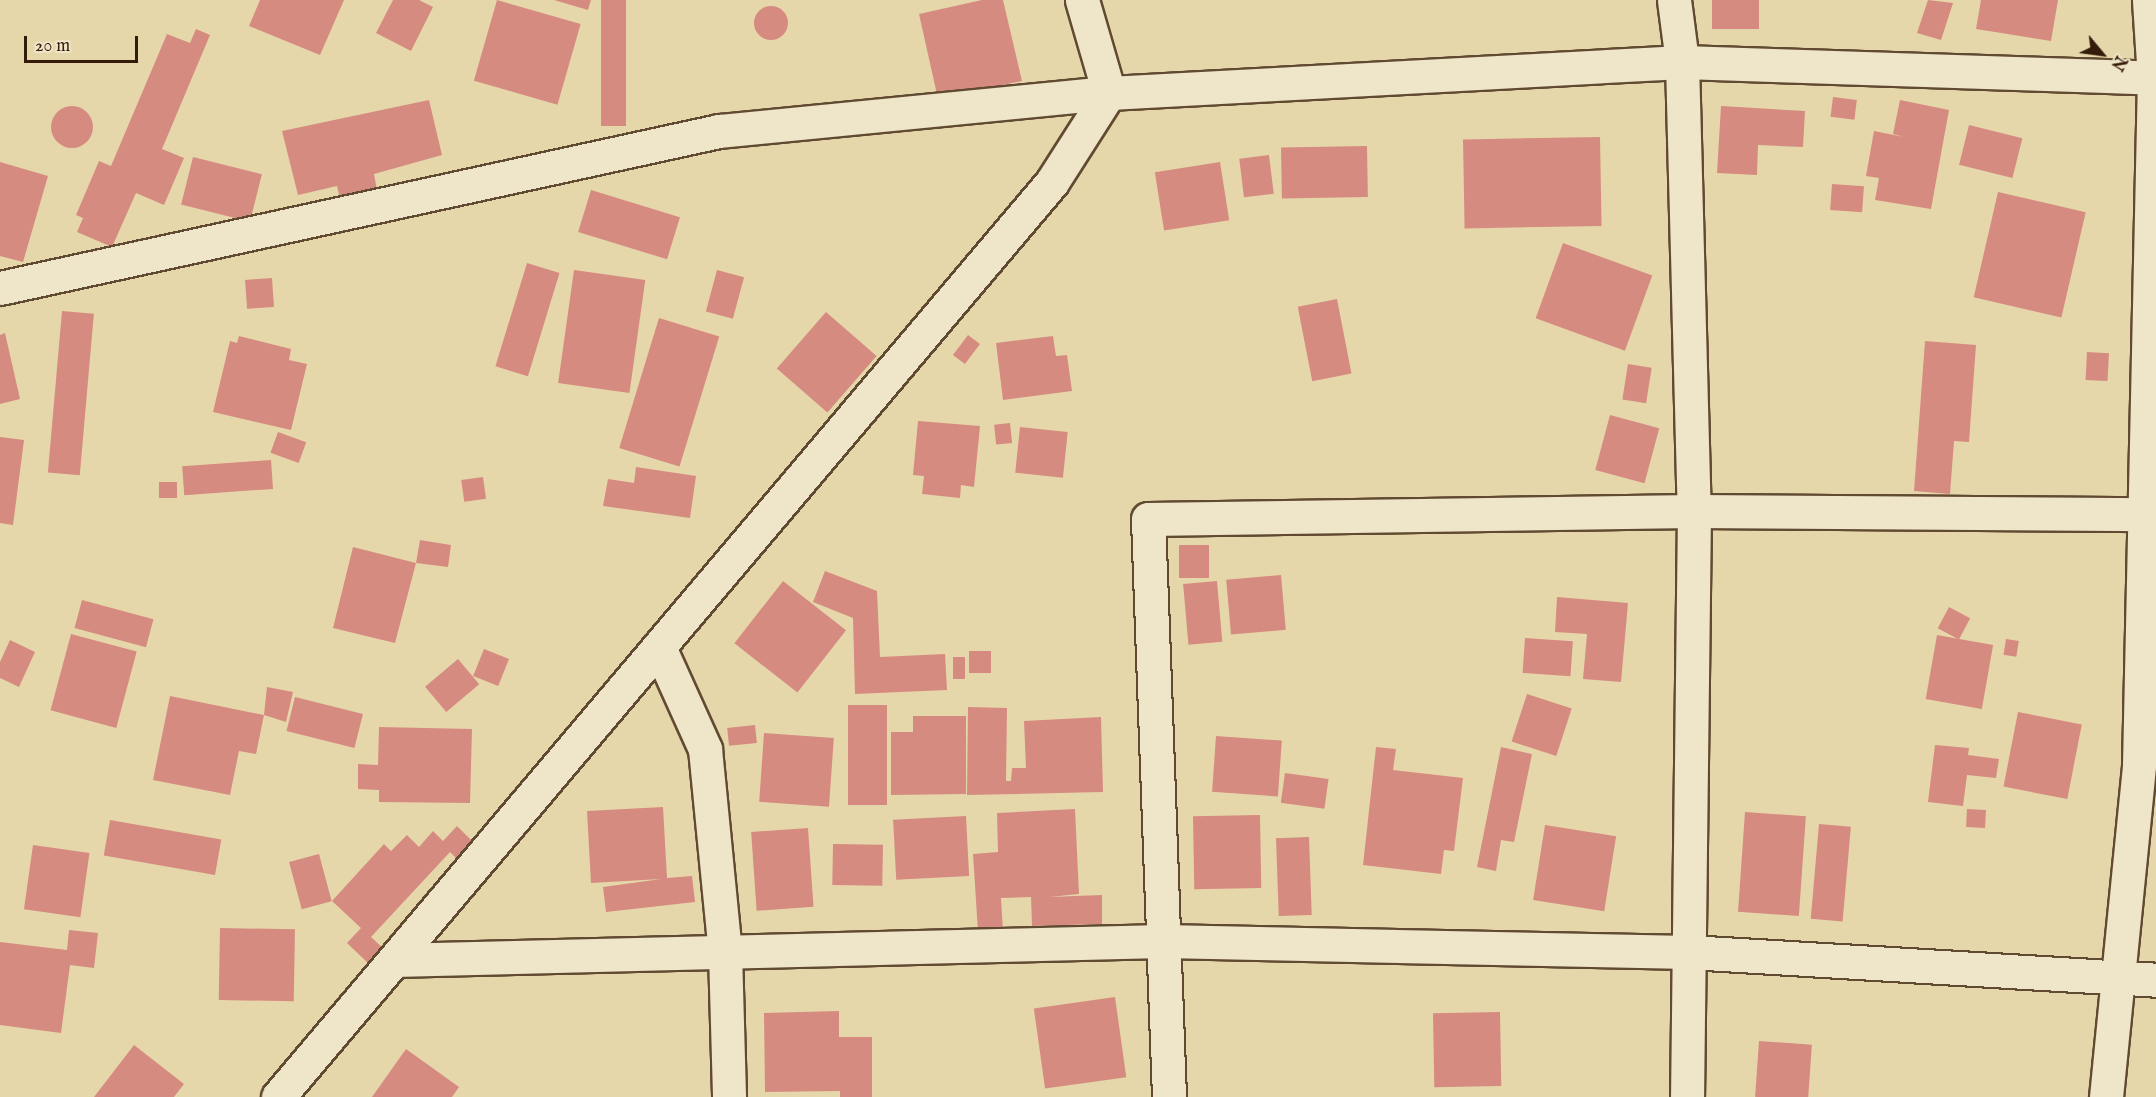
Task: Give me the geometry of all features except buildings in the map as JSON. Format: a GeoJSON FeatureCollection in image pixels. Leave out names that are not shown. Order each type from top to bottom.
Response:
{"type":"FeatureCollection","features":[{"type":"Feature","properties":{"kind":"street"},"geometry":{"type":"LineString","coordinates":[[278,1097],[1052,182],[1109,93],[1082,0]]}},
{"type":"Feature","properties":{"kind":"street"},"geometry":{"type":"LineString","coordinates":[[1674,0],[1682,62],[1695,511],[1687,1097]]}},
{"type":"Feature","properties":{"kind":"street"},"geometry":{"type":"LineString","coordinates":[[2106,1097],[2139,765],[2150,513],[2155,78],[2149,0]]}},
{"type":"Feature","properties":{"kind":"street"},"geometry":{"type":"LineString","coordinates":[[0,288],[719,131],[1109,93],[1682,62],[2155,78]]}},
{"type":"Feature","properties":{"kind":"street"},"geometry":{"type":"LineString","coordinates":[[1169,1097],[1148,519],[1695,511],[2150,513]]}},
{"type":"Feature","properties":{"kind":"street"},"geometry":{"type":"LineString","coordinates":[[658,647],[705,749],[725,952],[729,1097]]}},
{"type":"Feature","properties":{"kind":"street"},"geometry":{"type":"LineString","coordinates":[[394,960],[1163,941],[1689,952],[2156,980]]}}]}
